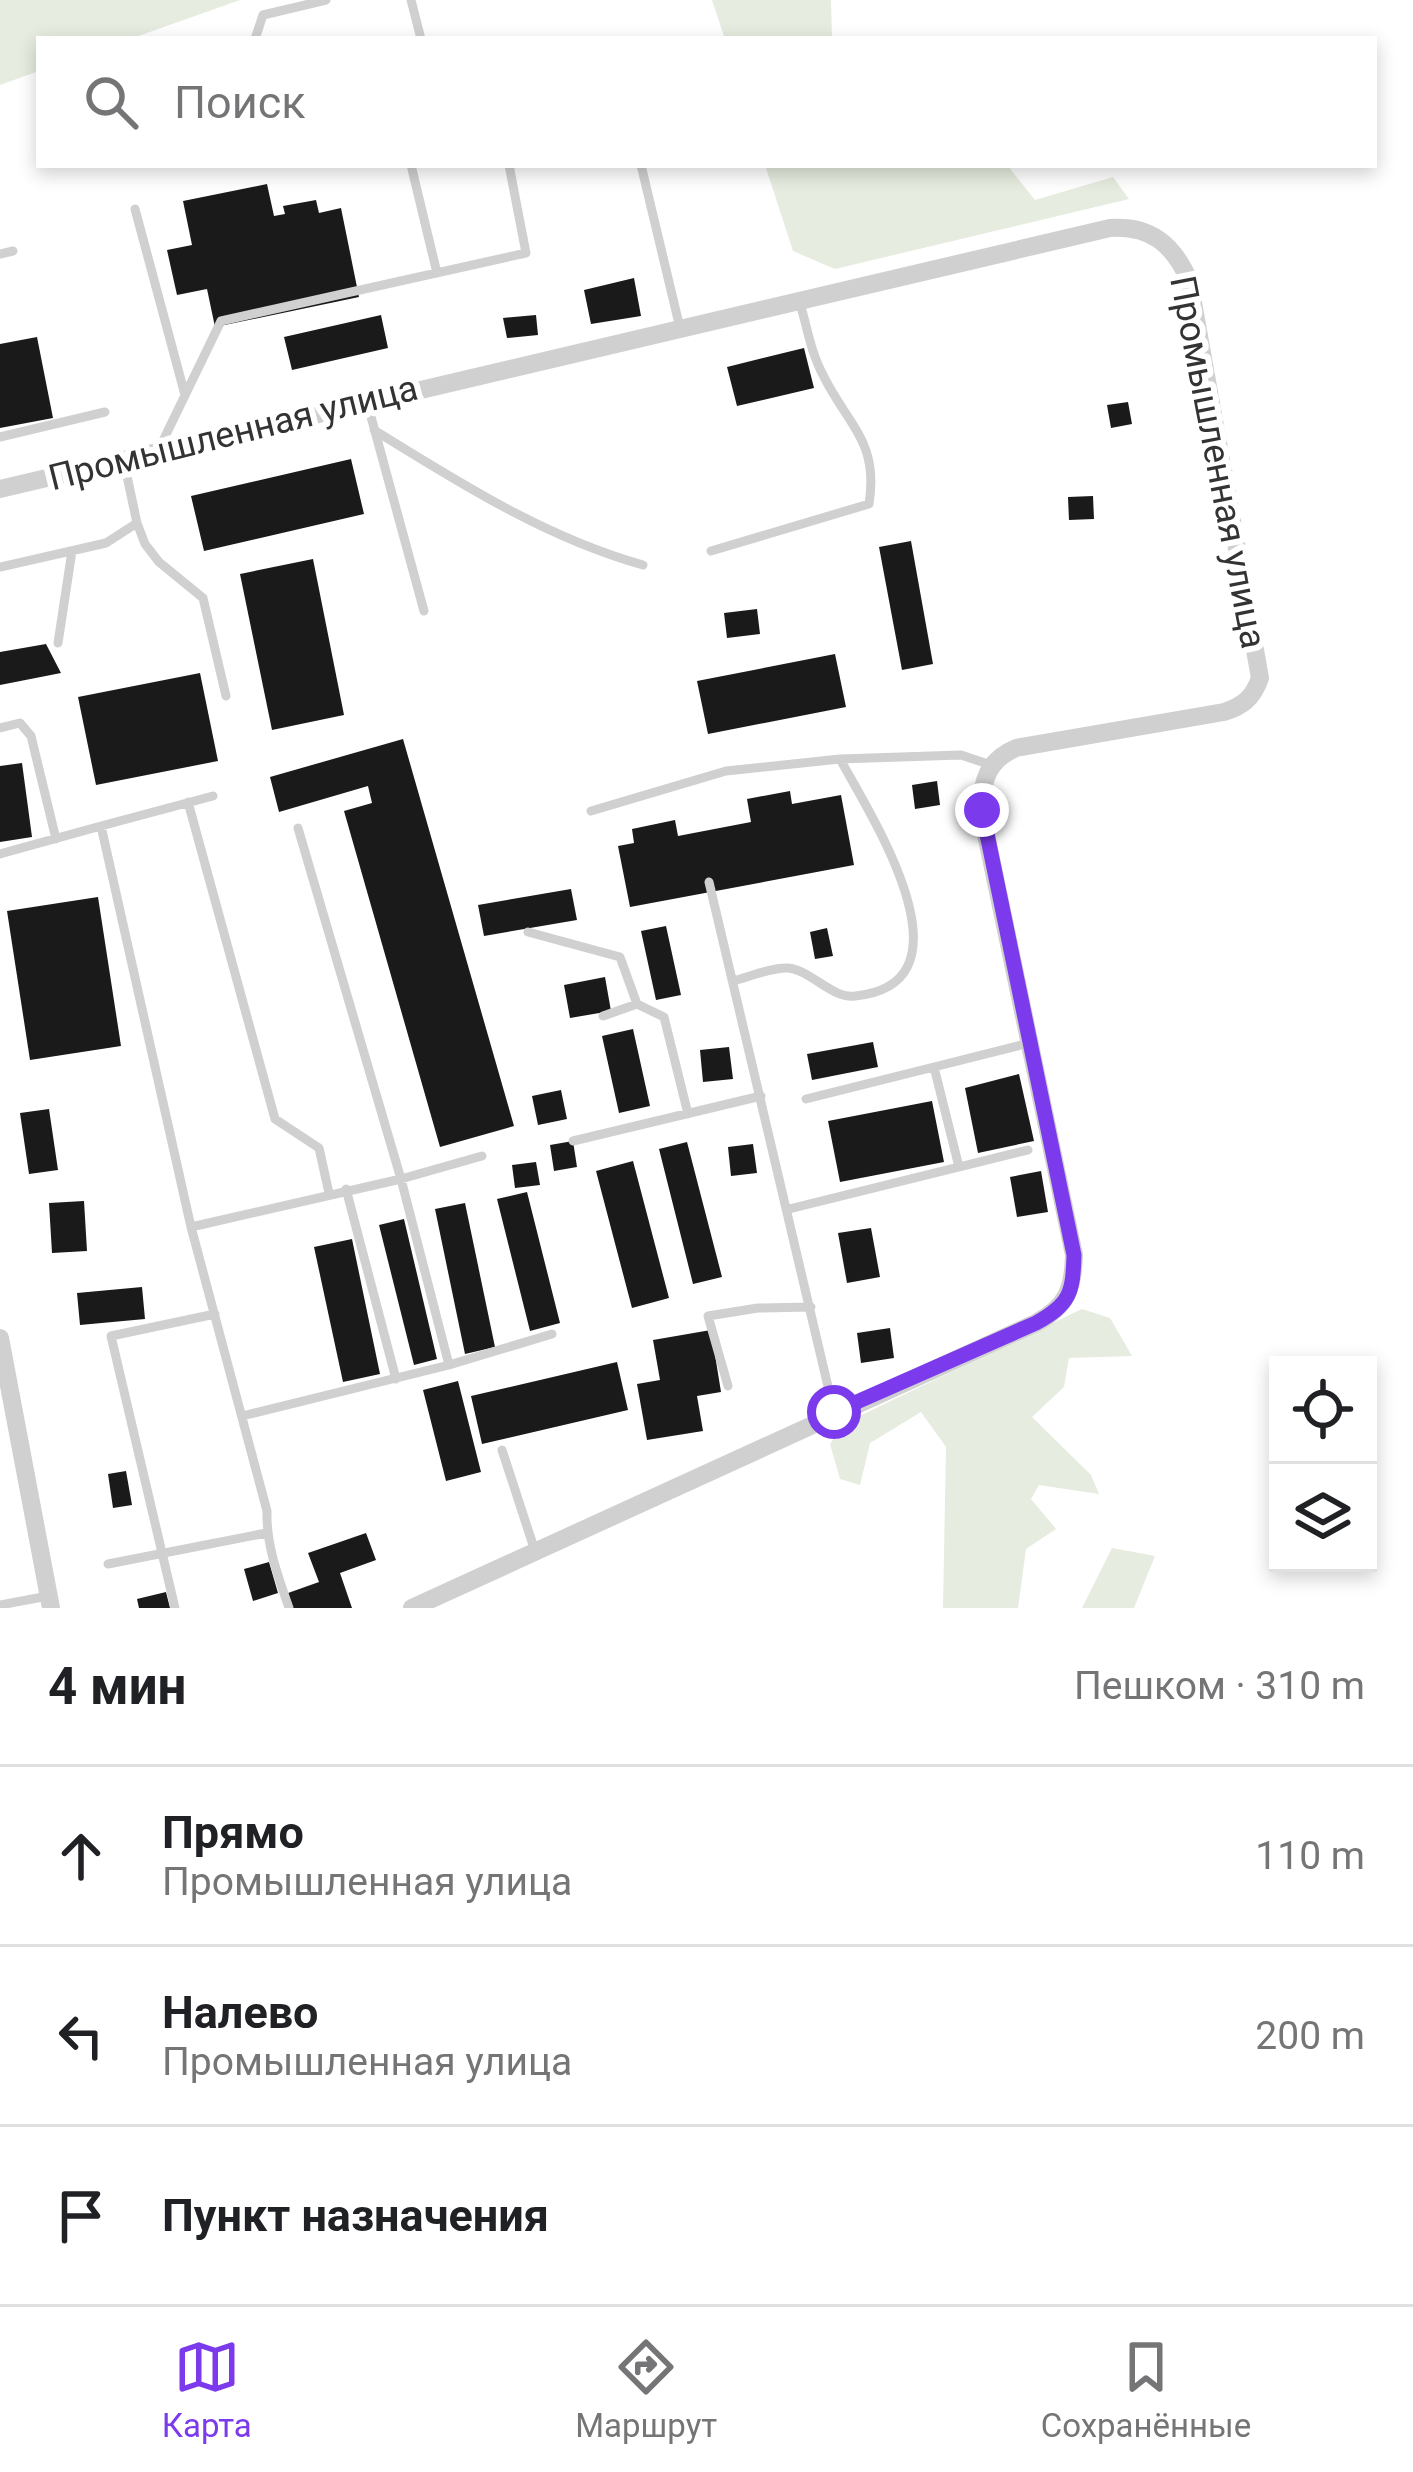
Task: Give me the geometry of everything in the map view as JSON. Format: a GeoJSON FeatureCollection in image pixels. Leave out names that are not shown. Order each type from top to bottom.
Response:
{"type":"FeatureCollection","features":[{"type":"Feature","properties":{"kind":"street","name":"Промышленная улица"},"geometry":{"type":"LineString","coordinates":[[0,489],[366,400],[1130,226],[1168,244],[1190,280],[1260,678],[1248,701],[1224,712],[1016,748],[992,765]]}},
{"type":"Feature","properties":{"kind":"street"},"geometry":{"type":"LineString","coordinates":[[414,1608],[1036,1323],[1057,1312],[1070,1296],[1074,1255],[984,825],[981,792],[992,765]]}},
{"type":"Feature","properties":{"kind":"street"},"geometry":{"type":"LineString","coordinates":[[0,1338],[5,1389],[50,1602]]}},
{"type":"Feature","properties":{"kind":"lane"},"geometry":{"type":"LineString","coordinates":[[256,36],[263,15],[326,0]]}},
{"type":"Feature","properties":{"kind":"lane"},"geometry":{"type":"LineString","coordinates":[[411,0],[421,36]]}},
{"type":"Feature","properties":{"kind":"lane"},"geometry":{"type":"LineString","coordinates":[[412,168],[437,273]]}},
{"type":"Feature","properties":{"kind":"lane"},"geometry":{"type":"LineString","coordinates":[[159,449],[221,321],[526,253],[510,168]]}},
{"type":"Feature","properties":{"kind":"lane"},"geometry":{"type":"LineString","coordinates":[[641,168],[680,328]]}},
{"type":"Feature","properties":{"kind":"lane"},"geometry":{"type":"LineString","coordinates":[[135,209],[185,396]]}},
{"type":"Feature","properties":{"kind":"lane"},"geometry":{"type":"LineString","coordinates":[[0,254],[13,251]]}},
{"type":"Feature","properties":{"kind":"lane"},"geometry":{"type":"LineString","coordinates":[[799,300],[825,380],[868,450],[874,476],[869,504],[877,520]]}},
{"type":"Feature","properties":{"kind":"lane"},"geometry":{"type":"LineString","coordinates":[[366,400],[424,611]]}},
{"type":"Feature","properties":{"kind":"lane"},"geometry":{"type":"LineString","coordinates":[[0,437],[105,412]]}},
{"type":"Feature","properties":{"kind":"lane"},"geometry":{"type":"LineString","coordinates":[[374,430],[458,482],[561,534],[643,565]]}},
{"type":"Feature","properties":{"kind":"lane"},"geometry":{"type":"LineString","coordinates":[[124,458],[136,524],[159,562],[203,598],[226,696]]}},
{"type":"Feature","properties":{"kind":"lane"},"geometry":{"type":"LineString","coordinates":[[711,551],[869,504]]}},
{"type":"Feature","properties":{"kind":"lane"},"geometry":{"type":"LineString","coordinates":[[0,567],[106,543],[136,524]]}},
{"type":"Feature","properties":{"kind":"lane"},"geometry":{"type":"LineString","coordinates":[[58,643],[72,551]]}},
{"type":"Feature","properties":{"kind":"lane"},"geometry":{"type":"LineString","coordinates":[[0,728],[20,723],[31,736],[56,838]]}},
{"type":"Feature","properties":{"kind":"lane"},"geometry":{"type":"LineString","coordinates":[[591,811],[726,771],[840,759],[961,755],[992,765]]}},
{"type":"Feature","properties":{"kind":"lane"},"geometry":{"type":"LineString","coordinates":[[733,980],[789,968],[849,998],[886,990],[906,973],[913,945],[909,905],[891,853],[840,759]]}},
{"type":"Feature","properties":{"kind":"lane"},"geometry":{"type":"LineString","coordinates":[[0,854],[213,796]]}},
{"type":"Feature","properties":{"kind":"lane"},"geometry":{"type":"LineString","coordinates":[[188,802],[275,1119],[319,1148],[329,1193]]}},
{"type":"Feature","properties":{"kind":"lane"},"geometry":{"type":"LineString","coordinates":[[101,826],[191,1227],[267,1511],[266,1534],[289,1608]]}},
{"type":"Feature","properties":{"kind":"lane"},"geometry":{"type":"LineString","coordinates":[[298,828],[401,1179],[449,1365]]}},
{"type":"Feature","properties":{"kind":"lane"},"geometry":{"type":"LineString","coordinates":[[709,882],[834,1412]]}},
{"type":"Feature","properties":{"kind":"lane"},"geometry":{"type":"LineString","coordinates":[[529,932],[620,957],[637,1004],[664,1018],[688,1114]]}},
{"type":"Feature","properties":{"kind":"lane"},"geometry":{"type":"LineString","coordinates":[[602,1016],[637,1004]]}},
{"type":"Feature","properties":{"kind":"lane"},"geometry":{"type":"LineString","coordinates":[[806,1099],[1030,1043]]}},
{"type":"Feature","properties":{"kind":"lane"},"geometry":{"type":"LineString","coordinates":[[934,1067],[959,1167]]}},
{"type":"Feature","properties":{"kind":"lane"},"geometry":{"type":"LineString","coordinates":[[573,1141],[761,1096]]}},
{"type":"Feature","properties":{"kind":"lane"},"geometry":{"type":"LineString","coordinates":[[789,1209],[1028,1150]]}},
{"type":"Feature","properties":{"kind":"lane"},"geometry":{"type":"LineString","coordinates":[[191,1227],[482,1156]]}},
{"type":"Feature","properties":{"kind":"lane"},"geometry":{"type":"LineString","coordinates":[[346,1189],[396,1379]]}},
{"type":"Feature","properties":{"kind":"lane"},"geometry":{"type":"LineString","coordinates":[[728,1386],[708,1316],[758,1308],[811,1307]]}},
{"type":"Feature","properties":{"kind":"lane"},"geometry":{"type":"LineString","coordinates":[[175,1608],[111,1336],[215,1314]]}},
{"type":"Feature","properties":{"kind":"lane"},"geometry":{"type":"LineString","coordinates":[[242,1416],[449,1365],[552,1334]]}},
{"type":"Feature","properties":{"kind":"lane"},"geometry":{"type":"LineString","coordinates":[[502,1450],[536,1551]]}},
{"type":"Feature","properties":{"kind":"lane"},"geometry":{"type":"LineString","coordinates":[[108,1564],[266,1534]]}},
{"type":"Feature","properties":{"kind":"lane"},"geometry":{"type":"LineString","coordinates":[[0,1605],[50,1602]]}},
{"type":"Feature","properties":{"kind":"shaded area"},"geometry":{"type":"Polygon","coordinates":[[[0,0],[240,0],[138,36],[36,36],[36,72],[0,85],[0,0]]]}},
{"type":"Feature","properties":{"kind":"shaded area"},"geometry":{"type":"Polygon","coordinates":[[[712,0],[831,0],[832,36],[724,36],[712,0]]]}},
{"type":"Feature","properties":{"kind":"shaded area"},"geometry":{"type":"Polygon","coordinates":[[[766,168],[1009,168],[1035,200],[1113,177],[1129,199],[835,269],[793,251],[766,168]]]}},
{"type":"Feature","properties":{"kind":"shaded area"},"geometry":{"type":"Polygon","coordinates":[[[1082,1309],[1110,1318],[1132,1356],[1069,1358],[1064,1387],[1032,1417],[1091,1475],[1099,1494],[1039,1485],[1031,1499],[1056,1529],[1026,1549],[1018,1608],[943,1608],[946,1447],[921,1412],[870,1443],[860,1485],[840,1479],[830,1444],[845,1423],[1082,1309]]]}},
{"type":"Feature","properties":{"kind":"shaded area"},"geometry":{"type":"Polygon","coordinates":[[[1112,1548],[1155,1556],[1134,1608],[1082,1608],[1112,1548]]]}},
{"type":"Feature","properties":{"kind":"building"},"geometry":{"type":"Polygon","coordinates":[[[267,184],[274,216],[285,214],[283,206],[316,200],[319,213],[341,208],[359,297],[215,327],[207,289],[177,295],[167,250],[192,245],[183,201],[267,184]]]}},
{"type":"Feature","properties":{"kind":"building"},"geometry":{"type":"Polygon","coordinates":[[[634,278],[641,316],[591,324],[584,290],[634,278]]]}},
{"type":"Feature","properties":{"kind":"building"},"geometry":{"type":"Polygon","coordinates":[[[381,315],[388,348],[292,370],[284,337],[381,315]]]}},
{"type":"Feature","properties":{"kind":"building"},"geometry":{"type":"Polygon","coordinates":[[[536,315],[538,335],[507,338],[503,318],[536,315]]]}},
{"type":"Feature","properties":{"kind":"building"},"geometry":{"type":"Polygon","coordinates":[[[37,337],[53,418],[0,428],[0,344],[37,337]]]}},
{"type":"Feature","properties":{"kind":"building"},"geometry":{"type":"Polygon","coordinates":[[[804,348],[814,388],[737,406],[727,367],[804,348]]]}},
{"type":"Feature","properties":{"kind":"building"},"geometry":{"type":"Polygon","coordinates":[[[1128,402],[1132,424],[1111,428],[1107,405],[1128,402]]]}},
{"type":"Feature","properties":{"kind":"building"},"geometry":{"type":"Polygon","coordinates":[[[351,459],[364,514],[204,551],[191,496],[351,459]]]}},
{"type":"Feature","properties":{"kind":"building"},"geometry":{"type":"Polygon","coordinates":[[[1093,496],[1094,519],[1069,520],[1068,497],[1093,496]]]}},
{"type":"Feature","properties":{"kind":"building"},"geometry":{"type":"Polygon","coordinates":[[[911,541],[933,664],[902,670],[879,547],[911,541]]]}},
{"type":"Feature","properties":{"kind":"building"},"geometry":{"type":"Polygon","coordinates":[[[313,559],[344,715],[272,730],[240,574],[313,559]]]}},
{"type":"Feature","properties":{"kind":"building"},"geometry":{"type":"Polygon","coordinates":[[[757,609],[760,634],[727,638],[724,613],[757,609]]]}},
{"type":"Feature","properties":{"kind":"building"},"geometry":{"type":"Polygon","coordinates":[[[46,644],[61,673],[0,685],[0,652],[46,644]]]}},
{"type":"Feature","properties":{"kind":"building"},"geometry":{"type":"Polygon","coordinates":[[[835,654],[846,707],[708,734],[697,681],[835,654]]]}},
{"type":"Feature","properties":{"kind":"building"},"geometry":{"type":"Polygon","coordinates":[[[200,673],[218,761],[96,785],[78,697],[200,673]]]}},
{"type":"Feature","properties":{"kind":"building"},"geometry":{"type":"Polygon","coordinates":[[[403,739],[514,1126],[440,1147],[344,811],[372,803],[368,786],[279,812],[270,777],[403,739]]]}},
{"type":"Feature","properties":{"kind":"building"},"geometry":{"type":"Polygon","coordinates":[[[22,763],[32,837],[0,842],[0,766],[22,763]]]}},
{"type":"Feature","properties":{"kind":"building"},"geometry":{"type":"Polygon","coordinates":[[[937,781],[940,805],[915,809],[912,785],[937,781]]]}},
{"type":"Feature","properties":{"kind":"building"},"geometry":{"type":"Polygon","coordinates":[[[790,791],[792,804],[841,795],[854,865],[630,907],[618,846],[634,843],[632,829],[675,820],[678,836],[751,822],[747,799],[790,791]]]}},
{"type":"Feature","properties":{"kind":"building"},"geometry":{"type":"Polygon","coordinates":[[[571,889],[577,920],[484,936],[478,905],[571,889]]]}},
{"type":"Feature","properties":{"kind":"building"},"geometry":{"type":"Polygon","coordinates":[[[98,897],[121,1046],[30,1060],[7,911],[98,897]]]}},
{"type":"Feature","properties":{"kind":"building"},"geometry":{"type":"Polygon","coordinates":[[[666,926],[681,995],[656,1000],[641,931],[666,926]]]}},
{"type":"Feature","properties":{"kind":"building"},"geometry":{"type":"Polygon","coordinates":[[[827,928],[833,956],[815,959],[810,932],[827,928]]]}},
{"type":"Feature","properties":{"kind":"building"},"geometry":{"type":"Polygon","coordinates":[[[605,977],[611,1011],[570,1018],[564,985],[605,977]]]}},
{"type":"Feature","properties":{"kind":"building"},"geometry":{"type":"Polygon","coordinates":[[[633,1029],[650,1106],[619,1113],[602,1036],[633,1029]]]}},
{"type":"Feature","properties":{"kind":"building"},"geometry":{"type":"Polygon","coordinates":[[[873,1042],[878,1067],[812,1080],[807,1054],[873,1042]]]}},
{"type":"Feature","properties":{"kind":"building"},"geometry":{"type":"Polygon","coordinates":[[[729,1047],[733,1079],[703,1082],[700,1050],[729,1047]]]}},
{"type":"Feature","properties":{"kind":"building"},"geometry":{"type":"Polygon","coordinates":[[[1019,1074],[1034,1141],[978,1153],[965,1088],[1019,1074]]]}},
{"type":"Feature","properties":{"kind":"building"},"geometry":{"type":"Polygon","coordinates":[[[561,1090],[567,1119],[538,1125],[532,1096],[561,1090]]]}},
{"type":"Feature","properties":{"kind":"building"},"geometry":{"type":"Polygon","coordinates":[[[932,1101],[944,1162],[840,1182],[828,1121],[932,1101]]]}},
{"type":"Feature","properties":{"kind":"building"},"geometry":{"type":"Polygon","coordinates":[[[49,1109],[58,1170],[29,1174],[20,1113],[49,1109]]]}},
{"type":"Feature","properties":{"kind":"building"},"geometry":{"type":"Polygon","coordinates":[[[573,1141],[577,1167],[554,1171],[550,1145],[573,1141]]]}},
{"type":"Feature","properties":{"kind":"building"},"geometry":{"type":"Polygon","coordinates":[[[687,1142],[722,1277],[693,1284],[659,1149],[687,1142]]]}},
{"type":"Feature","properties":{"kind":"building"},"geometry":{"type":"Polygon","coordinates":[[[753,1144],[757,1173],[731,1176],[728,1147],[753,1144]]]}},
{"type":"Feature","properties":{"kind":"building"},"geometry":{"type":"Polygon","coordinates":[[[633,1161],[669,1298],[632,1308],[596,1171],[633,1161]]]}},
{"type":"Feature","properties":{"kind":"building"},"geometry":{"type":"Polygon","coordinates":[[[536,1162],[540,1185],[515,1188],[512,1165],[536,1162]]]}},
{"type":"Feature","properties":{"kind":"building"},"geometry":{"type":"Polygon","coordinates":[[[1041,1171],[1048,1212],[1017,1217],[1010,1177],[1041,1171]]]}},
{"type":"Feature","properties":{"kind":"building"},"geometry":{"type":"Polygon","coordinates":[[[527,1192],[560,1323],[530,1331],[497,1199],[527,1192]]]}},
{"type":"Feature","properties":{"kind":"building"},"geometry":{"type":"Polygon","coordinates":[[[84,1201],[87,1251],[52,1253],[49,1203],[84,1201]]]}},
{"type":"Feature","properties":{"kind":"building"},"geometry":{"type":"Polygon","coordinates":[[[465,1203],[495,1347],[465,1354],[435,1209],[465,1203]]]}},
{"type":"Feature","properties":{"kind":"building"},"geometry":{"type":"Polygon","coordinates":[[[404,1219],[437,1359],[414,1365],[379,1225],[404,1219]]]}},
{"type":"Feature","properties":{"kind":"building"},"geometry":{"type":"Polygon","coordinates":[[[871,1228],[880,1277],[847,1283],[838,1233],[871,1228]]]}},
{"type":"Feature","properties":{"kind":"building"},"geometry":{"type":"Polygon","coordinates":[[[352,1239],[380,1374],[343,1382],[314,1247],[352,1239]]]}},
{"type":"Feature","properties":{"kind":"building"},"geometry":{"type":"Polygon","coordinates":[[[142,1287],[145,1319],[80,1325],[77,1293],[142,1287]]]}},
{"type":"Feature","properties":{"kind":"building"},"geometry":{"type":"Polygon","coordinates":[[[890,1328],[894,1358],[861,1363],[857,1333],[890,1328]]]}},
{"type":"Feature","properties":{"kind":"building"},"geometry":{"type":"Polygon","coordinates":[[[711,1330],[721,1392],[697,1396],[703,1431],[647,1440],[637,1384],[660,1380],[653,1340],[711,1330]]]}},
{"type":"Feature","properties":{"kind":"building"},"geometry":{"type":"Polygon","coordinates":[[[617,1362],[628,1410],[482,1444],[471,1396],[617,1362]]]}},
{"type":"Feature","properties":{"kind":"building"},"geometry":{"type":"Polygon","coordinates":[[[458,1381],[481,1472],[446,1481],[423,1390],[458,1381]]]}},
{"type":"Feature","properties":{"kind":"building"},"geometry":{"type":"Polygon","coordinates":[[[126,1471],[132,1505],[113,1508],[108,1474],[126,1471]]]}},
{"type":"Feature","properties":{"kind":"building"},"geometry":{"type":"Polygon","coordinates":[[[366,1533],[376,1560],[340,1573],[352,1608],[293,1608],[288,1593],[319,1582],[308,1553],[366,1533]]]}},
{"type":"Feature","properties":{"kind":"building"},"geometry":{"type":"Polygon","coordinates":[[[269,1562],[278,1593],[253,1601],[244,1569],[269,1562]]]}},
{"type":"Feature","properties":{"kind":"building"},"geometry":{"type":"Polygon","coordinates":[[[166,1592],[170,1608],[139,1608],[137,1599],[166,1592]]]}},
{"type":"Feature","properties":{"kind":"route"},"geometry":{"type":"LineString","coordinates":[[834,1412],[1036,1323],[1057,1312],[1070,1296],[1074,1255],[982,810]]}}]}
